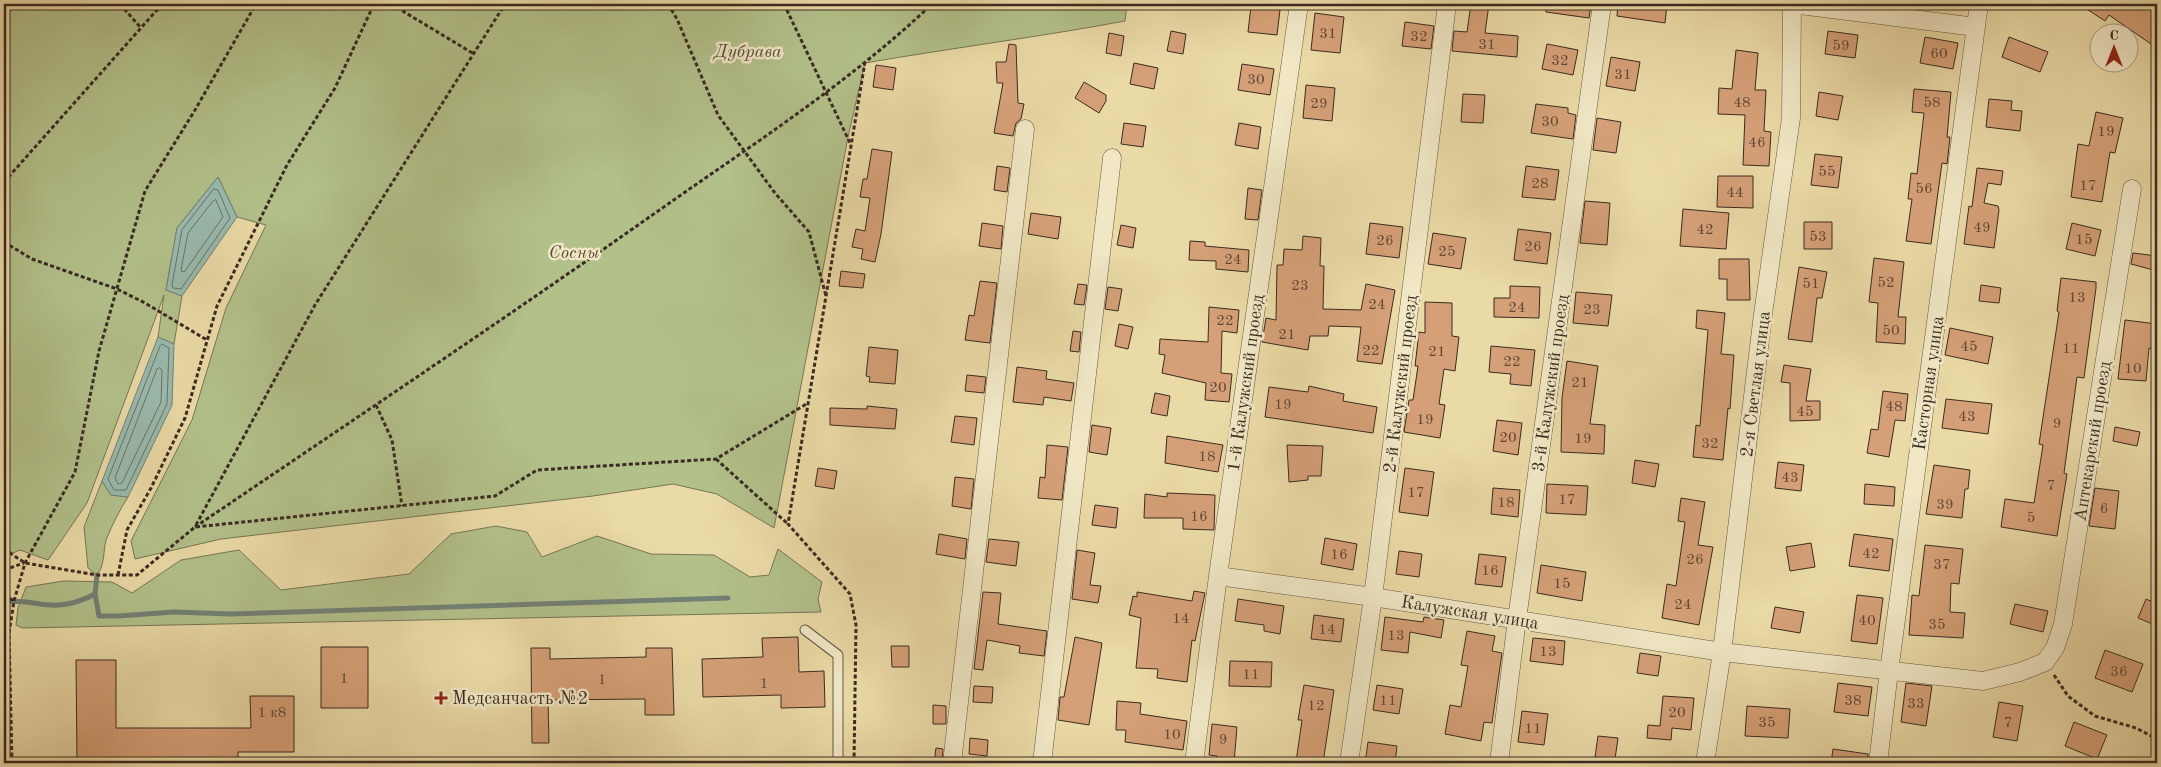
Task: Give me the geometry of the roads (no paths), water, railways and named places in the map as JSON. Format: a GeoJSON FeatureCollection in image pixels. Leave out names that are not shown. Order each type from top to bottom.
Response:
{"type":"FeatureCollection","features":[{"type":"Feature","properties":{"kind":"street","name":"1-й Калужский проезд"},"geometry":{"type":"LineString","coordinates":[[1194,763],[1218,576],[1300,4]]}},
{"type":"Feature","properties":{"kind":"street","name":"2-й Калужский проезд"},"geometry":{"type":"LineString","coordinates":[[1349,763],[1373,597],[1447,4]]}},
{"type":"Feature","properties":{"kind":"street","name":"3-й Калужский проезд"},"geometry":{"type":"LineString","coordinates":[[1499,763],[1517,619],[1602,4]]}},
{"type":"Feature","properties":{"kind":"street"},"geometry":{"type":"LineString","coordinates":[[1792,4],[1976,27]]}},
{"type":"Feature","properties":{"kind":"street","name":"2-я Светлая улица"},"geometry":{"type":"LineString","coordinates":[[1705,763],[1722,652],[1762,324],[1791,118],[1792,4]]}},
{"type":"Feature","properties":{"kind":"street","name":"Касторная улица"},"geometry":{"type":"LineString","coordinates":[[1878,763],[1979,4]]}},
{"type":"Feature","properties":{"kind":"street"},"geometry":{"type":"LineString","coordinates":[[952,763],[1025,129]]}},
{"type":"Feature","properties":{"kind":"street"},"geometry":{"type":"LineString","coordinates":[[1042,763],[1112,158]]}},
{"type":"Feature","properties":{"kind":"street","name":"Аптекарский проезд"},"geometry":{"type":"LineString","coordinates":[[2020,672],[2045,662],[2055,648],[2063,624],[2132,189]]}},
{"type":"Feature","properties":{"kind":"street","name":"Калужская улица"},"geometry":{"type":"LineString","coordinates":[[1218,576],[1373,597],[1722,652],[1983,681],[2020,672]]}},
{"type":"Feature","properties":{"kind":"lane"},"geometry":{"type":"LineString","coordinates":[[805,630],[838,655],[838,763]]}},
{"type":"Feature","properties":{"kind":"water"},"geometry":{"type":"Polygon","coordinates":[[[218,177],[237,217],[182,296],[166,290],[177,228],[218,177]]]}},
{"type":"Feature","properties":{"kind":"water"},"geometry":{"type":"Polygon","coordinates":[[[158,337],[174,344],[172,405],[128,497],[111,495],[102,481],[158,337]]]}},
{"type":"Feature","properties":{"kind":"waterway"},"geometry":{"type":"LineString","coordinates":[[4,603],[21,602],[56,605],[79,601],[95,594],[97,575]]}},
{"type":"Feature","properties":{"kind":"waterway"},"geometry":{"type":"LineString","coordinates":[[95,594],[99,616],[174,612],[231,614],[728,598]]}},
{"type":"Feature","properties":{"kind":"place","name":"Медсанчасть №2"},"geometry":{"type":"Point","coordinates":[441,698]}},
{"type":"Feature","properties":{"kind":"park label","name":"Дубрава"},"geometry":{"type":"Point","coordinates":[748,51]}},
{"type":"Feature","properties":{"kind":"park label","name":"Сосны"},"geometry":{"type":"Point","coordinates":[574,252]}}]}
